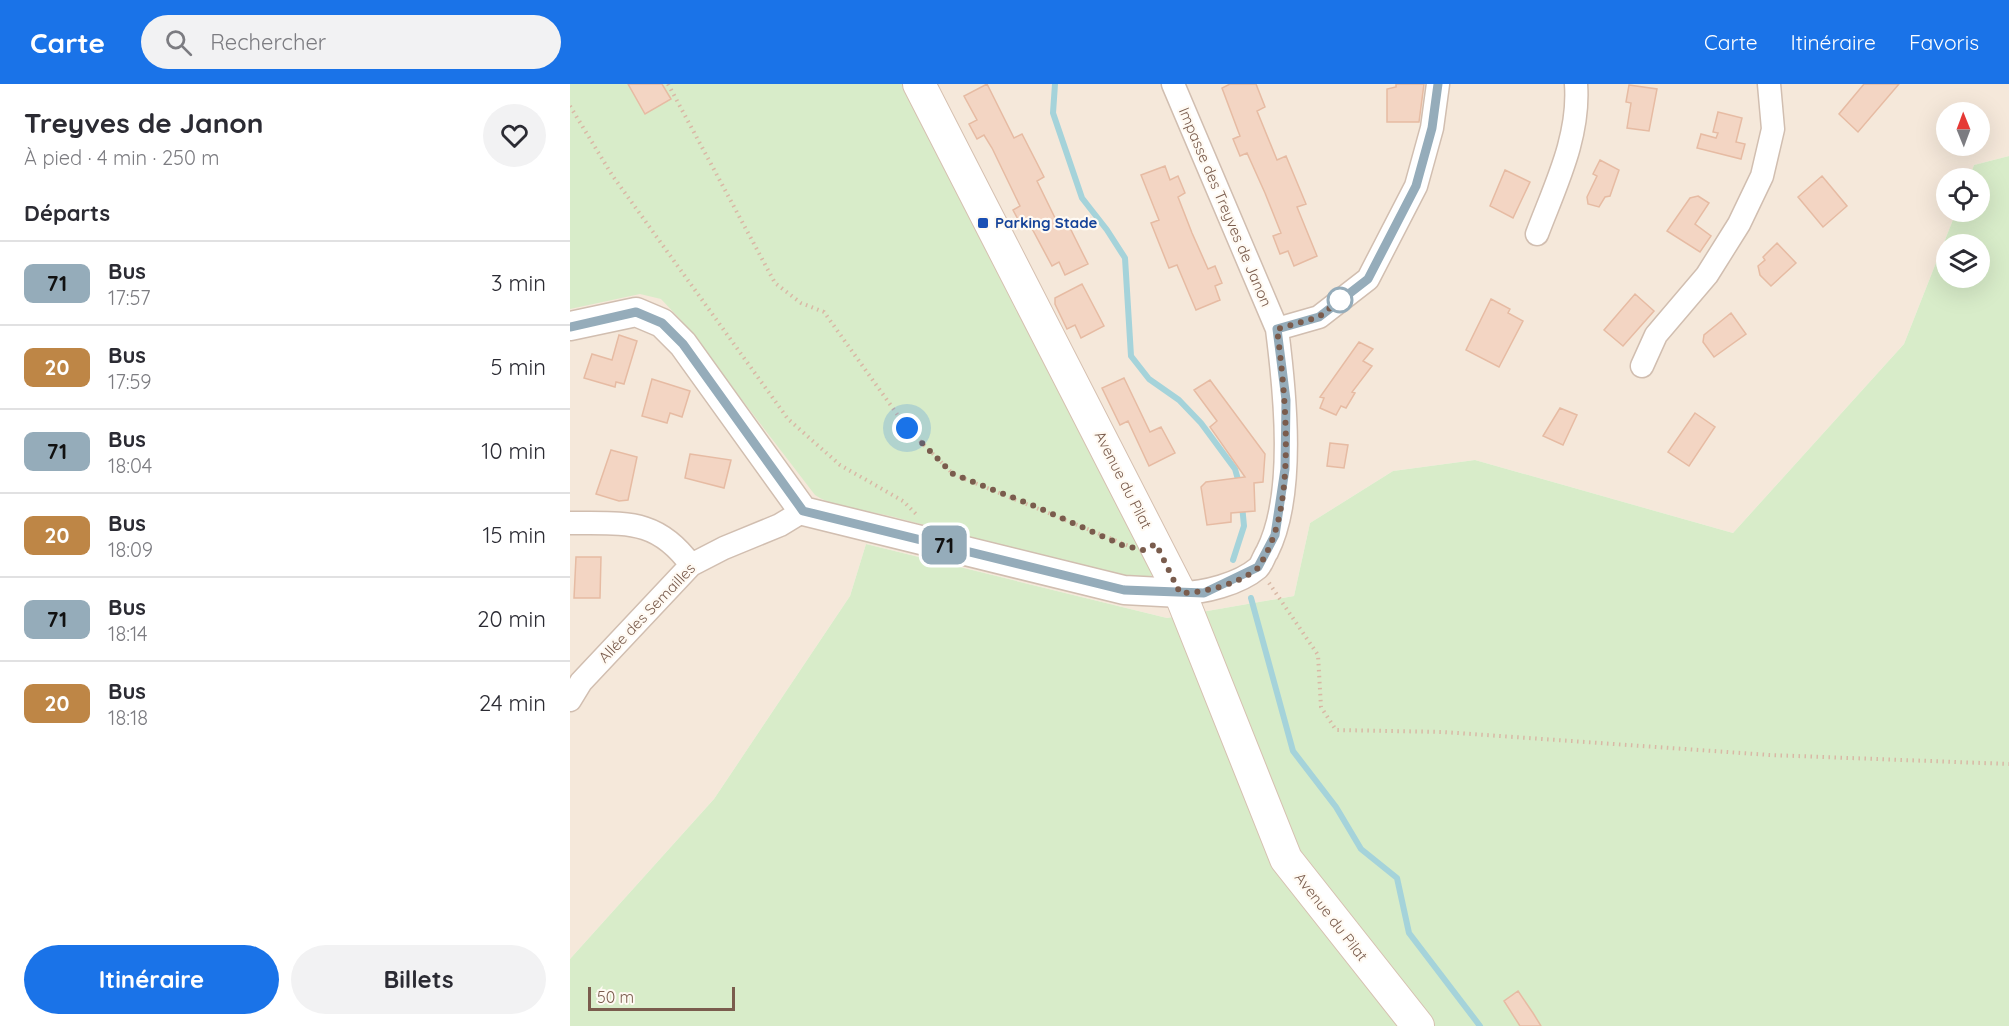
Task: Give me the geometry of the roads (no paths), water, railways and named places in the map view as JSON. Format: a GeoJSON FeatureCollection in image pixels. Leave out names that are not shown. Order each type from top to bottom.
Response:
{"type":"FeatureCollection","features":[{"type":"Feature","properties":{"kind":"main road","name":"Avenue du Pilat"},"geometry":{"type":"LineString","coordinates":[[919,84],[1180,593],[1286,860],[1418,1026]]}},
{"type":"Feature","properties":{"kind":"street","name":"Impasse des Treyves de Janon"},"geometry":{"type":"LineString","coordinates":[[1173,84],[1277,329],[1286,400],[1285,469],[1275,535],[1258,567],[1204,593],[1180,593]]}},
{"type":"Feature","properties":{"kind":"street"},"geometry":{"type":"LineString","coordinates":[[1277,329],[1319,317],[1368,279],[1416,186],[1432,128],[1438,84]]}},
{"type":"Feature","properties":{"kind":"street"},"geometry":{"type":"LineString","coordinates":[[1537,234],[1572,140],[1577,99],[1576,84]]}},
{"type":"Feature","properties":{"kind":"street"},"geometry":{"type":"LineString","coordinates":[[1642,366],[1656,335],[1707,275],[1718,258],[1739,224],[1762,176],[1773,129],[1769,84]]}},
{"type":"Feature","properties":{"kind":"street"},"geometry":{"type":"LineString","coordinates":[[570,327],[636,312],[662,323],[683,344],[803,511],[1124,590],[1180,593]]}},
{"type":"Feature","properties":{"kind":"street","name":"Allée des Semailles"},"geometry":{"type":"LineString","coordinates":[[570,700],[581,682],[691,565],[724,548],[780,525],[803,511]]}},
{"type":"Feature","properties":{"kind":"street"},"geometry":{"type":"LineString","coordinates":[[570,523],[638,524],[668,541],[691,565]]}},
{"type":"Feature","properties":{"kind":"waterway"},"geometry":{"type":"LineString","coordinates":[[1055,84],[1053,113],[1082,198],[1125,258],[1131,356],[1149,379],[1179,400],[1201,423],[1235,469],[1239,483]]}},
{"type":"Feature","properties":{"kind":"waterway"},"geometry":{"type":"LineString","coordinates":[[1233,560],[1244,526],[1242,505]]}},
{"type":"Feature","properties":{"kind":"waterway"},"geometry":{"type":"LineString","coordinates":[[1251,598],[1293,751],[1336,807],[1361,849],[1397,878],[1409,933],[1480,1026]]}},
{"type":"Feature","properties":{"kind":"place","name":"Parking Stade"},"geometry":{"type":"Point","coordinates":[983,223]}}]}
